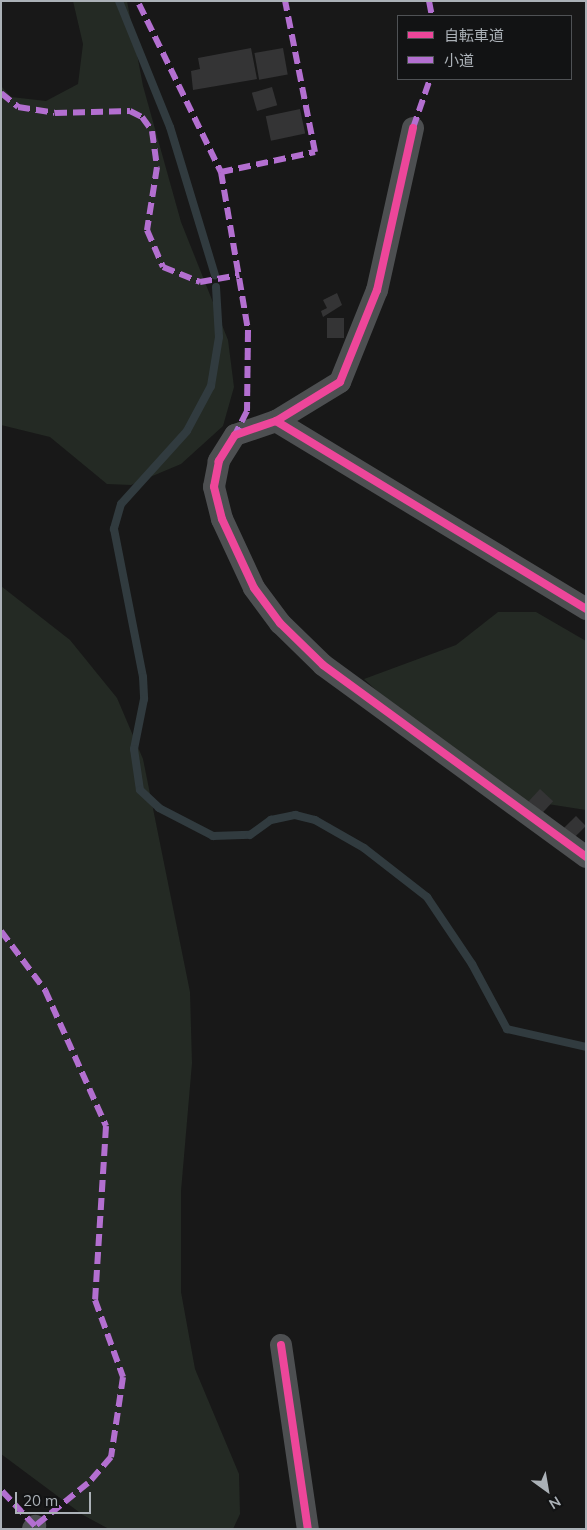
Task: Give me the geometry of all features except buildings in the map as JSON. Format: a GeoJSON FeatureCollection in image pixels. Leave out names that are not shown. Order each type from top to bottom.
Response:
{"type":"FeatureCollection","features":[{"type":"Feature","properties":{"kind":"street"},"geometry":{"type":"LineString","coordinates":[[413,128],[377,290],[340,382],[276,421],[235,436],[219,461],[214,488],[222,519],[254,588],[280,623],[323,664],[586,857]]}},
{"type":"Feature","properties":{"kind":"street"},"geometry":{"type":"LineString","coordinates":[[276,421],[586,608]]}},
{"type":"Feature","properties":{"kind":"street"},"geometry":{"type":"LineString","coordinates":[[281,1346],[308,1529]]}},
{"type":"Feature","properties":{"kind":"shaded area"},"geometry":{"type":"Polygon","coordinates":[[[73,1],[127,1],[143,86],[181,222],[228,340],[234,387],[223,426],[181,464],[131,485],[107,484],[50,437],[1,425],[1,86],[11,97],[46,101],[78,84],[83,44],[73,1]]]}},
{"type":"Feature","properties":{"kind":"shaded area"},"geometry":{"type":"Polygon","coordinates":[[[1,586],[70,640],[117,698],[143,759],[190,992],[192,1063],[181,1191],[181,1292],[195,1369],[239,1474],[240,1514],[233,1529],[109,1529],[83,1515],[1,1454],[1,586]]]}},
{"type":"Feature","properties":{"kind":"shaded area"},"geometry":{"type":"Polygon","coordinates":[[[498,612],[536,612],[586,641],[586,810],[522,800],[400,712],[364,679],[456,645],[498,612]]]}},
{"type":"Feature","properties":{"kind":"waterway"},"geometry":{"type":"LineString","coordinates":[[119,1],[170,127],[215,275]]}},
{"type":"Feature","properties":{"kind":"waterway"},"geometry":{"type":"LineString","coordinates":[[216,287],[219,337],[211,386],[187,431],[121,504],[114,529],[143,677],[144,699],[134,749],[140,790],[159,808],[213,836],[250,835],[271,820],[295,815],[315,820],[364,848],[427,897],[472,964],[507,1029],[586,1047]]}},
{"type":"Feature","properties":{"kind":"marked path"},"geometry":{"type":"LineString","coordinates":[[221,172],[315,152],[285,1]]}},
{"type":"Feature","properties":{"kind":"marked path"},"geometry":{"type":"LineString","coordinates":[[429,1],[432,15]]}},
{"type":"Feature","properties":{"kind":"marked path"},"geometry":{"type":"LineString","coordinates":[[139,4],[221,172],[248,330],[247,411],[235,435]]}},
{"type":"Feature","properties":{"kind":"marked path"},"geometry":{"type":"LineString","coordinates":[[413,128],[430,80]]}},
{"type":"Feature","properties":{"kind":"marked path"},"geometry":{"type":"LineString","coordinates":[[1,93],[18,107],[55,113],[130,111],[142,117],[152,131],[157,167],[147,230],[163,267],[200,282],[239,275]]}},
{"type":"Feature","properties":{"kind":"marked path"},"geometry":{"type":"LineString","coordinates":[[1,931],[45,990],[106,1126],[95,1300],[123,1377],[111,1457],[88,1483],[35,1526],[1,1490]]}},
{"type":"Feature","properties":{"kind":"cycle path"},"geometry":{"type":"LineString","coordinates":[[413,128],[377,290],[340,382],[276,421],[235,435],[219,461],[214,487],[222,519],[254,588],[280,623],[323,665],[586,857]]}},
{"type":"Feature","properties":{"kind":"cycle path"},"geometry":{"type":"LineString","coordinates":[[276,421],[586,609]]}},
{"type":"Feature","properties":{"kind":"cycle path"},"geometry":{"type":"LineString","coordinates":[[281,1345],[308,1529]]}}]}
